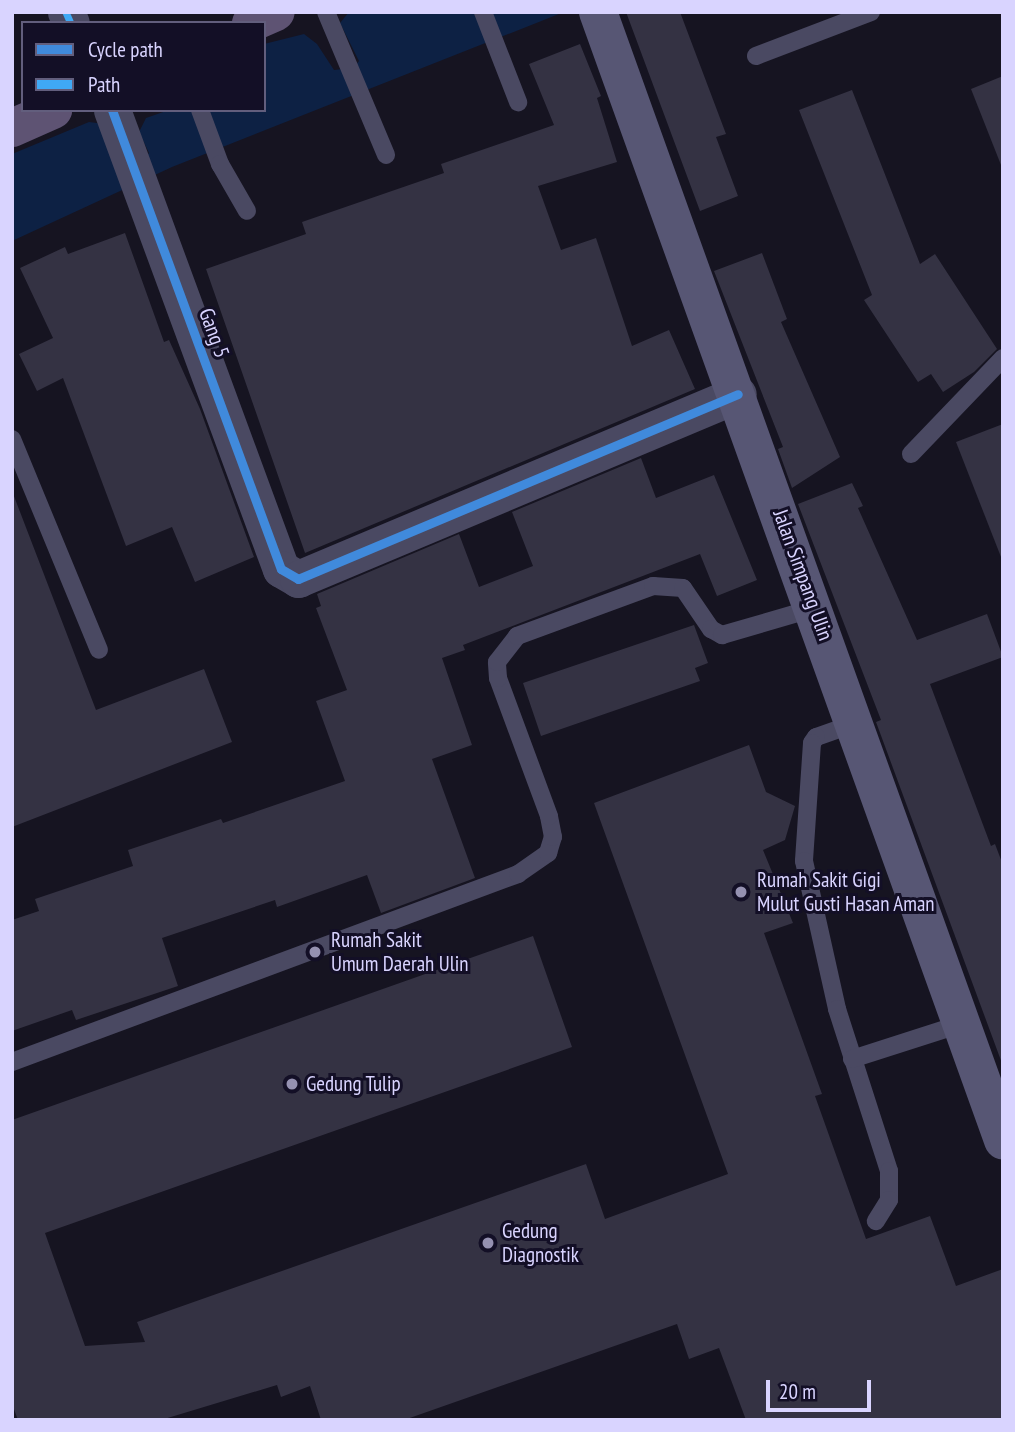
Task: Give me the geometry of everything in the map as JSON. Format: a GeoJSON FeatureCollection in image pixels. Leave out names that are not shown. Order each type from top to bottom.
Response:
{"type":"FeatureCollection","features":[{"type":"Feature","properties":{"kind":"main road"},"geometry":{"type":"LineString","coordinates":[[255,21],[276,12]]}},
{"type":"Feature","properties":{"kind":"main road","name":"Jalan Simpang Ulin"},"geometry":{"type":"LineString","coordinates":[[598,12],[738,394],[1003,1140]]}},
{"type":"Feature","properties":{"kind":"main road"},"geometry":{"type":"LineString","coordinates":[[12,128],[48,112]]}},
{"type":"Feature","properties":{"kind":"street","name":"Gang 5"},"geometry":{"type":"LineString","coordinates":[[113,112],[129,148],[281,569],[298,579],[738,394]]}},
{"type":"Feature","properties":{"kind":"lane"},"geometry":{"type":"LineString","coordinates":[[326,12],[361,102],[386,155]]}},
{"type":"Feature","properties":{"kind":"lane"},"geometry":{"type":"LineString","coordinates":[[483,12],[518,102]]}},
{"type":"Feature","properties":{"kind":"lane"},"geometry":{"type":"LineString","coordinates":[[756,56],[830,20],[871,12]]}},
{"type":"Feature","properties":{"kind":"lane"},"geometry":{"type":"LineString","coordinates":[[201,112],[220,164],[247,211]]}},
{"type":"Feature","properties":{"kind":"lane"},"geometry":{"type":"LineString","coordinates":[[911,454],[1003,358]]}},
{"type":"Feature","properties":{"kind":"lane"},"geometry":{"type":"LineString","coordinates":[[12,439],[99,650]]}},
{"type":"Feature","properties":{"kind":"lane"},"geometry":{"type":"LineString","coordinates":[[12,1062],[518,874],[548,853],[553,837],[549,816],[498,678],[496,662],[517,636],[653,586],[682,588],[711,629],[722,635],[814,608]]}},
{"type":"Feature","properties":{"kind":"lane"},"geometry":{"type":"LineString","coordinates":[[856,723],[816,737],[812,743],[804,861],[852,1059],[889,1171],[889,1200],[876,1221]]}},
{"type":"Feature","properties":{"kind":"lane"},"geometry":{"type":"LineString","coordinates":[[852,1059],[961,1024]]}},
{"type":"Feature","properties":{"kind":"water"},"geometry":{"type":"Polygon","coordinates":[[[349,12],[564,12],[172,167],[12,241],[12,154],[89,122],[97,123],[143,159],[149,153],[139,132],[146,118],[163,112],[266,112],[266,44],[304,34],[317,44],[334,70],[353,68],[359,61],[340,23],[349,12]]]}},
{"type":"Feature","properties":{"kind":"building"},"geometry":{"type":"Polygon","coordinates":[[[626,12],[680,12],[726,134],[716,137],[738,196],[700,211],[626,12]]]}},
{"type":"Feature","properties":{"kind":"building"},"geometry":{"type":"Polygon","coordinates":[[[580,44],[601,96],[597,98],[617,162],[538,186],[561,250],[596,238],[632,346],[669,330],[695,389],[305,553],[206,269],[306,234],[302,222],[444,173],[441,164],[554,125],[529,64],[580,44]]]}},
{"type":"Feature","properties":{"kind":"building"},"geometry":{"type":"Polygon","coordinates":[[[1003,76],[1003,165],[1001,165],[971,89],[1003,76]]]}},
{"type":"Feature","properties":{"kind":"building"},"geometry":{"type":"Polygon","coordinates":[[[852,90],[920,264],[935,254],[997,349],[974,372],[943,392],[931,374],[918,382],[864,300],[872,295],[799,110],[852,90]]]}},
{"type":"Feature","properties":{"kind":"building"},"geometry":{"type":"Polygon","coordinates":[[[125,233],[164,342],[169,340],[200,409],[254,557],[195,582],[172,527],[126,546],[63,378],[37,391],[19,354],[53,338],[20,268],[65,247],[68,254],[125,233]]]}},
{"type":"Feature","properties":{"kind":"building"},"geometry":{"type":"Polygon","coordinates":[[[762,253],[787,319],[781,322],[840,457],[792,488],[778,449],[783,447],[714,271],[762,253]]]}},
{"type":"Feature","properties":{"kind":"building"},"geometry":{"type":"Polygon","coordinates":[[[1003,424],[1003,557],[1001,557],[956,442],[1003,424]]]}},
{"type":"Feature","properties":{"kind":"building"},"geometry":{"type":"Polygon","coordinates":[[[641,458],[656,498],[714,475],[757,580],[717,596],[700,554],[463,645],[465,650],[442,658],[472,745],[432,759],[475,878],[381,913],[367,875],[277,907],[275,900],[162,938],[178,986],[76,1020],[72,1010],[12,1031],[12,920],[39,911],[35,899],[133,866],[128,850],[221,819],[223,823],[345,781],[316,701],[347,690],[316,608],[321,606],[317,594],[459,534],[479,587],[533,566],[512,512],[641,458]]]}},
{"type":"Feature","properties":{"kind":"building"},"geometry":{"type":"Polygon","coordinates":[[[852,483],[863,506],[858,508],[917,640],[987,614],[1003,657],[930,684],[991,846],[995,844],[1003,865],[1003,1066],[876,722],[881,720],[798,504],[852,483]]]}},
{"type":"Feature","properties":{"kind":"building"},"geometry":{"type":"Polygon","coordinates":[[[12,491],[96,710],[204,669],[232,742],[12,827],[12,491]]]}},
{"type":"Feature","properties":{"kind":"building"},"geometry":{"type":"Polygon","coordinates":[[[694,625],[708,663],[695,668],[700,681],[541,736],[523,683],[694,625]]]}},
{"type":"Feature","properties":{"kind":"building"},"geometry":{"type":"Polygon","coordinates":[[[749,745],[766,792],[795,806],[785,840],[763,850],[793,923],[764,933],[822,1094],[815,1096],[866,1239],[930,1216],[956,1286],[1003,1269],[1003,1420],[746,1420],[719,1348],[689,1359],[677,1324],[404,1420],[321,1420],[310,1386],[281,1397],[277,1385],[161,1420],[18,1420],[12,1404],[12,1120],[533,936],[572,1047],[45,1233],[85,1346],[145,1342],[137,1322],[586,1164],[605,1219],[728,1174],[594,803],[749,745]]]}},
{"type":"Feature","properties":{"kind":"marked path"},"geometry":{"type":"LineString","coordinates":[[66,12],[70,21]]}},
{"type":"Feature","properties":{"kind":"cycle path"},"geometry":{"type":"LineString","coordinates":[[113,112],[281,569],[298,579],[738,394]]}},
{"type":"Feature","properties":{"kind":"place","name":"Rumah Sakit Gigi Mulut Gusti Hasan Aman"},"geometry":{"type":"Point","coordinates":[741,892]}},
{"type":"Feature","properties":{"kind":"place","name":"Rumah Sakit Umum Daerah Ulin"},"geometry":{"type":"Point","coordinates":[315,952]}},
{"type":"Feature","properties":{"kind":"place","name":"Gedung Tulip"},"geometry":{"type":"Point","coordinates":[292,1084]}},
{"type":"Feature","properties":{"kind":"place","name":"Gedung Diagnostik"},"geometry":{"type":"Point","coordinates":[488,1243]}}]}
